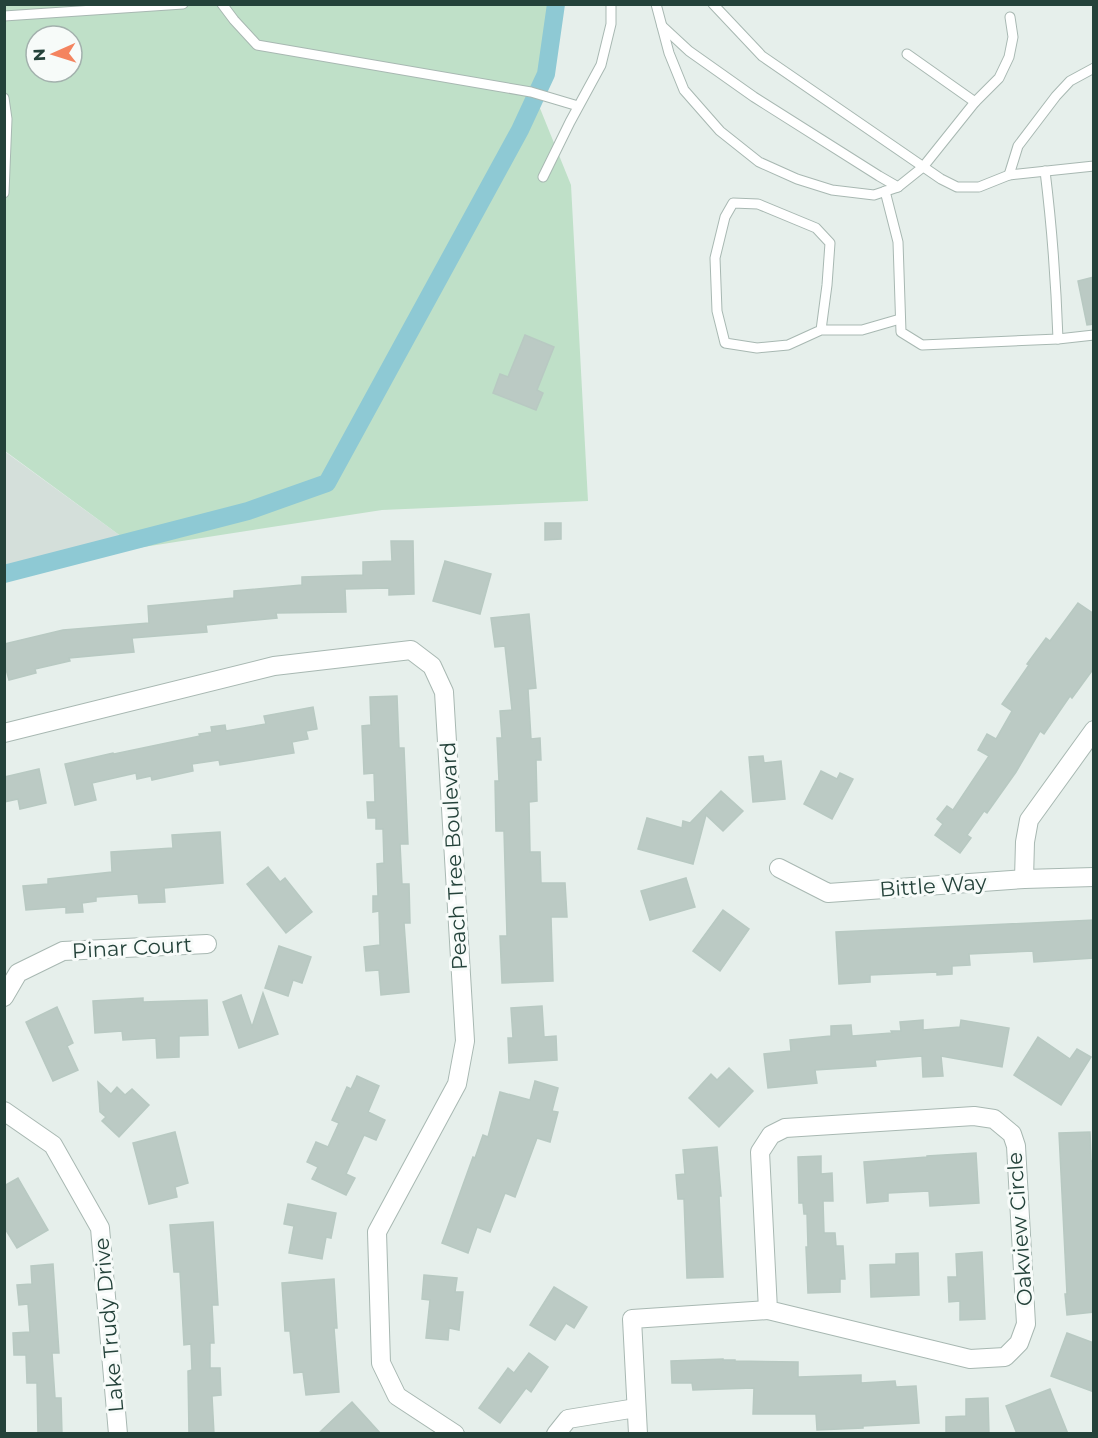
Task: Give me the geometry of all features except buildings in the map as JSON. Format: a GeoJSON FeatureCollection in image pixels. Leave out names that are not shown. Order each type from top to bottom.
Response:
{"type":"FeatureCollection","features":[{"type":"Feature","properties":{"kind":"street","name":"Peach Tree Boulevard"},"geometry":{"type":"LineString","coordinates":[[4,733],[274,666],[411,650],[432,666],[444,692],[465,1041],[457,1084],[377,1232],[381,1363],[397,1396],[455,1434]]}},
{"type":"Feature","properties":{"kind":"street"},"geometry":{"type":"LineString","coordinates":[[1024,879],[1025,842],[1029,820],[1094,730]]}},
{"type":"Feature","properties":{"kind":"street","name":"Bittle Way"},"geometry":{"type":"LineString","coordinates":[[779,868],[828,893],[1024,879],[1094,877]]}},
{"type":"Feature","properties":{"kind":"street","name":"Pinar Court"},"geometry":{"type":"LineString","coordinates":[[4,997],[18,972],[63,951],[207,944]]}},
{"type":"Feature","properties":{"kind":"street","name":"Lake Trudy Drive"},"geometry":{"type":"LineString","coordinates":[[4,1111],[53,1145],[100,1228],[118,1434]]}},
{"type":"Feature","properties":{"kind":"street","name":"Oakview Circle"},"geometry":{"type":"LineString","coordinates":[[636,1408],[632,1319],[768,1310],[970,1359],[1005,1357],[1019,1343],[1026,1324],[1016,1146],[1012,1134],[994,1119],[974,1116],[786,1128],[771,1136],[760,1152],[768,1310]]}},
{"type":"Feature","properties":{"kind":"street"},"geometry":{"type":"LineString","coordinates":[[556,1434],[568,1419],[636,1408],[638,1434]]}},
{"type":"Feature","properties":{"kind":"lane"},"geometry":{"type":"LineString","coordinates":[[4,16],[183,4]]}},
{"type":"Feature","properties":{"kind":"lane"},"geometry":{"type":"LineString","coordinates":[[222,4],[257,45],[531,92],[578,106]]}},
{"type":"Feature","properties":{"kind":"lane"},"geometry":{"type":"LineString","coordinates":[[543,177],[601,65],[611,24],[610,4]]}},
{"type":"Feature","properties":{"kind":"lane"},"geometry":{"type":"LineString","coordinates":[[656,4],[669,53],[684,90],[720,131],[759,162],[797,179],[832,190],[874,195],[898,187],[923,167],[975,102],[999,78],[1009,57],[1013,37],[1010,17]]}},
{"type":"Feature","properties":{"kind":"lane"},"geometry":{"type":"LineString","coordinates":[[713,4],[762,56],[923,167],[957,187],[979,187],[1008,175],[1094,165]]}},
{"type":"Feature","properties":{"kind":"lane"},"geometry":{"type":"LineString","coordinates":[[662,26],[689,51],[754,98],[898,187]]}},
{"type":"Feature","properties":{"kind":"lane"},"geometry":{"type":"LineString","coordinates":[[907,54],[975,102]]}},
{"type":"Feature","properties":{"kind":"lane"},"geometry":{"type":"LineString","coordinates":[[1008,175],[1018,146],[1056,96],[1070,81],[1094,69]]}},
{"type":"Feature","properties":{"kind":"lane"},"geometry":{"type":"LineString","coordinates":[[4,98],[6,119],[4,193]]}},
{"type":"Feature","properties":{"kind":"lane"},"geometry":{"type":"LineString","coordinates":[[1045,171],[1055,272],[1058,339]]}},
{"type":"Feature","properties":{"kind":"lane"},"geometry":{"type":"LineString","coordinates":[[885,191],[898,242],[901,332],[922,345],[1058,339],[1094,335]]}},
{"type":"Feature","properties":{"kind":"lane"},"geometry":{"type":"LineString","coordinates":[[821,330],[830,243],[816,228],[758,204],[733,203],[725,217],[715,258],[717,311],[725,343],[757,348],[788,345],[821,330],[862,330],[900,319]]}},
{"type":"Feature","properties":{"kind":"shaded area"},"geometry":{"type":"Polygon","coordinates":[[[4,451],[137,548],[114,551],[5,578],[4,451]]]}},
{"type":"Feature","properties":{"kind":"green space"},"geometry":{"type":"Polygon","coordinates":[[[5,5],[561,5],[533,91],[571,185],[588,501],[382,510],[137,548],[5,451],[4,217],[8,155],[4,81],[5,5]]]}},
{"type":"Feature","properties":{"kind":"waterway"},"geometry":{"type":"LineString","coordinates":[[4,574],[248,511],[327,483],[520,130],[546,74],[556,4]]}}]}
